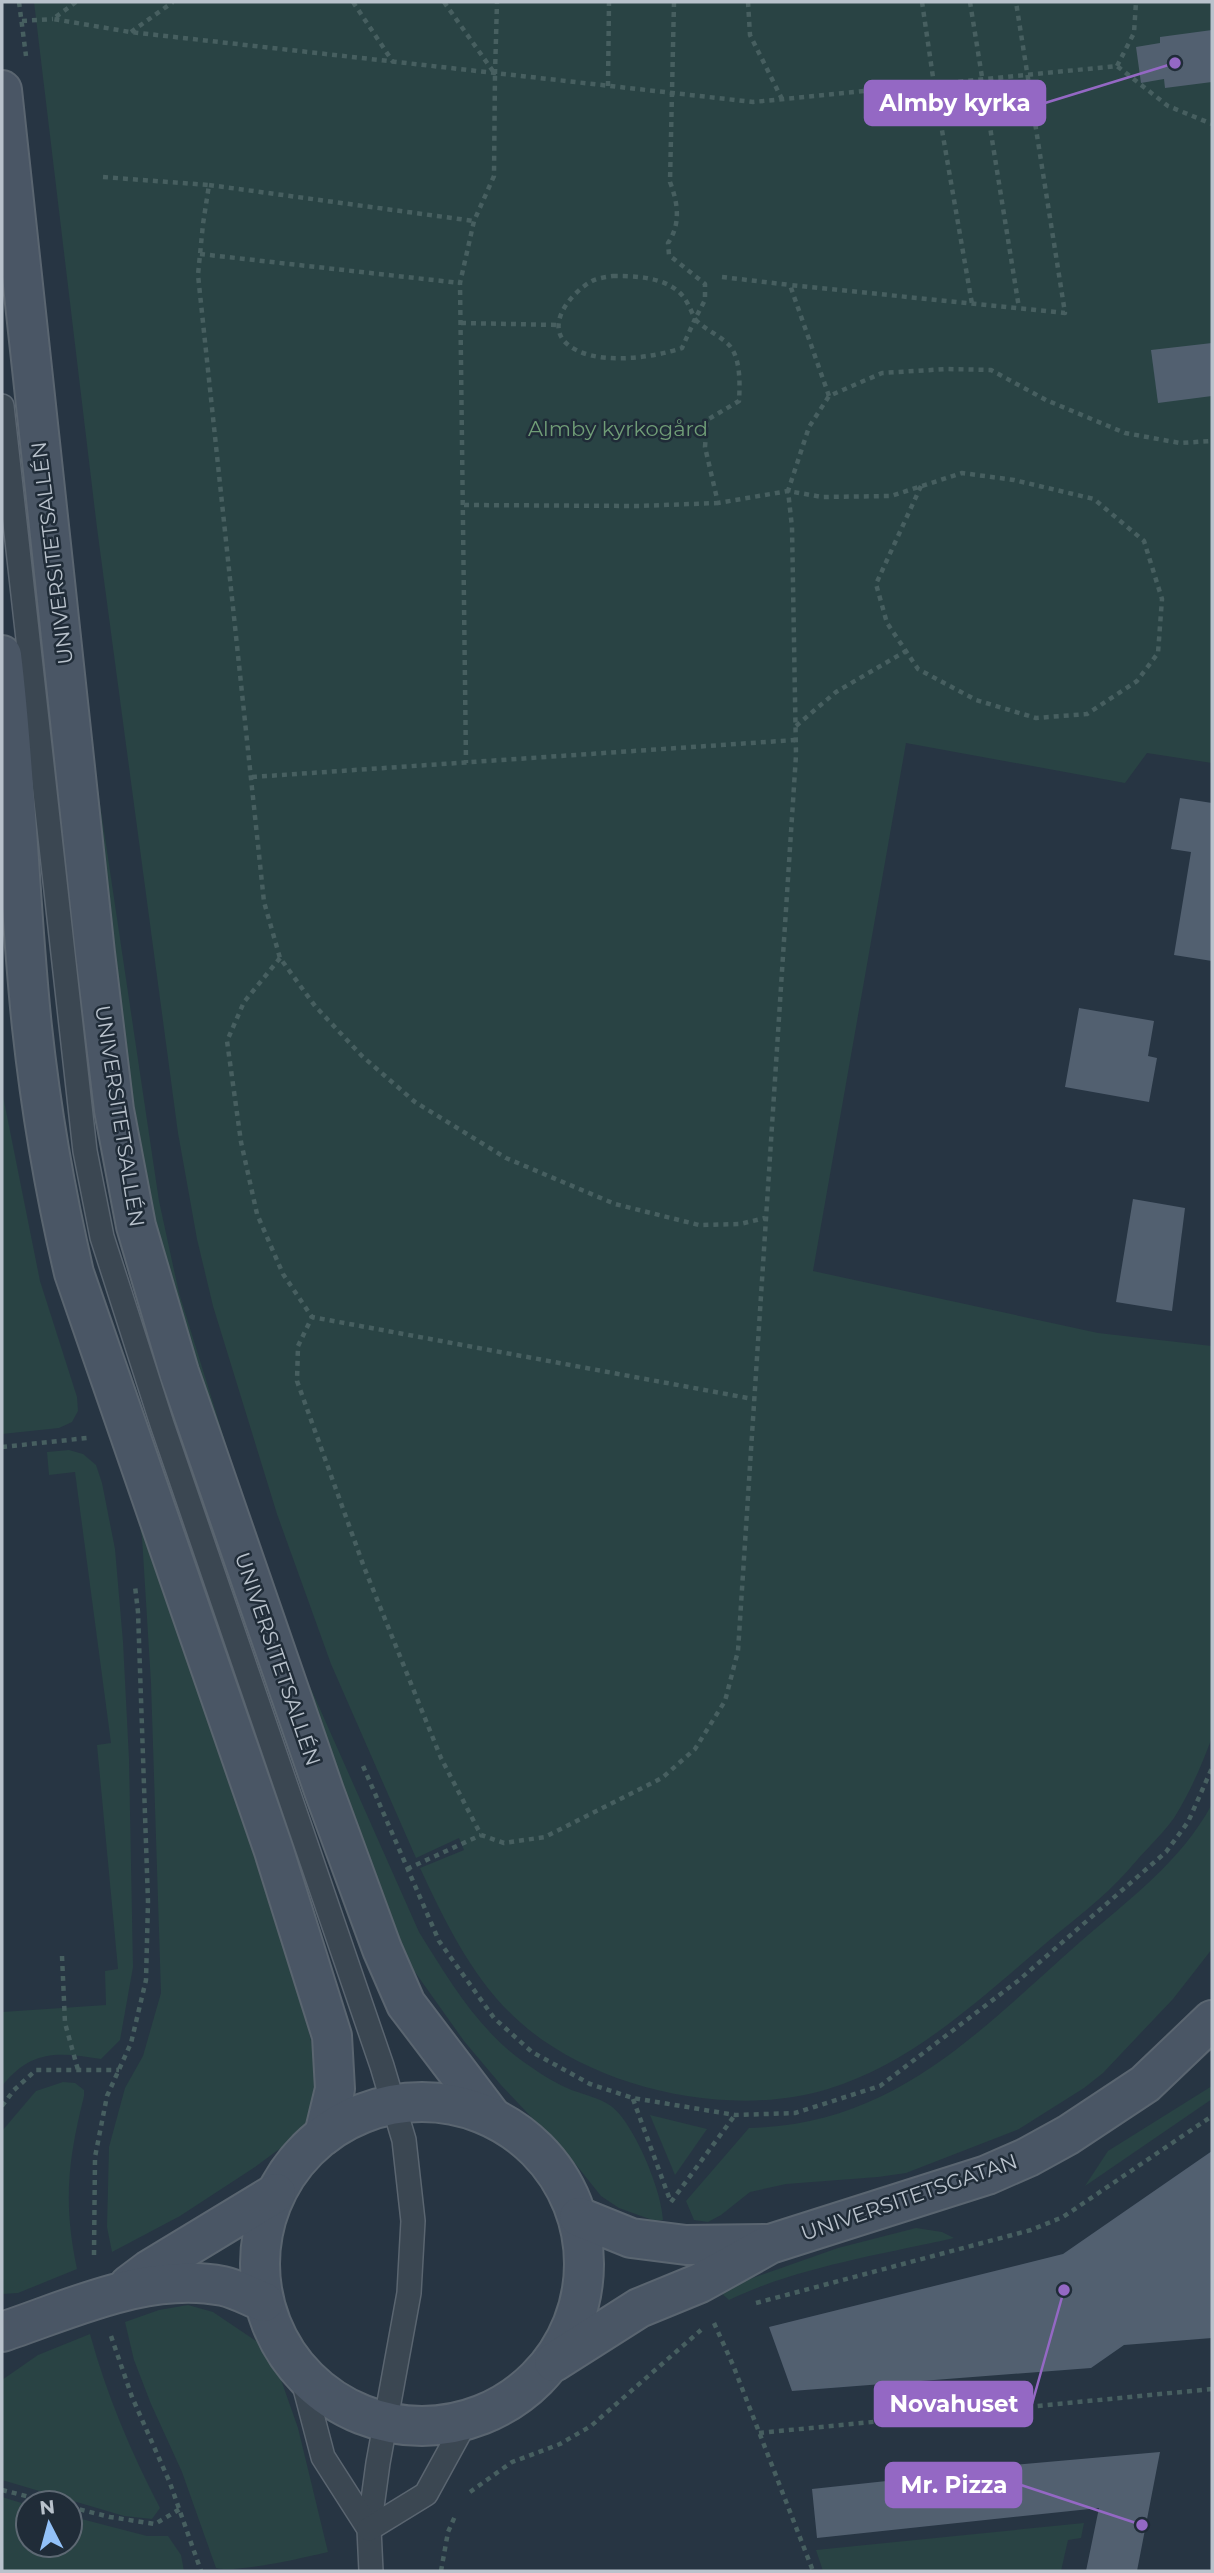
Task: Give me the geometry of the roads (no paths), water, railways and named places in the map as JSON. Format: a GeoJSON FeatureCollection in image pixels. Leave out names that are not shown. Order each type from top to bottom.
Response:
{"type":"FeatureCollection","features":[{"type":"Feature","properties":{"kind":"main road","name":"UNIVERSITETSALLÉN"},"geometry":{"type":"LineString","coordinates":[[14,76],[95,953],[114,1110],[136,1226],[179,1372],[324,1791],[382,1949],[406,2004],[491,2116]]}},
{"type":"Feature","properties":{"kind":"main road"},"geometry":{"type":"LineString","coordinates":[[2,655],[10,722],[32,1026],[58,1207],[74,1273],[274,1852],[332,2036],[335,2089],[324,2135]]}},
{"type":"Feature","properties":{"kind":"main road","name":"UNIVERSITETSGATAN"},"geometry":{"type":"LineString","coordinates":[[552,2363],[639,2308],[699,2283],[770,2244],[988,2175],[1028,2157],[1068,2135],[1145,2084],[1212,2020]]}},
{"type":"Feature","properties":{"kind":"main road"},"geometry":{"type":"LineString","coordinates":[[405,2102],[449,2104],[491,2116],[530,2141],[560,2176],[579,2217],[586,2268],[576,2318],[552,2363],[514,2399],[466,2421],[422,2427],[377,2421],[336,2403],[301,2373],[278,2340],[264,2302],[261,2246],[276,2193],[296,2161],[324,2135],[362,2113],[405,2102]]}},
{"type":"Feature","properties":{"kind":"main road"},"geometry":{"type":"LineString","coordinates":[[119,2293],[149,2270],[276,2193]]}},
{"type":"Feature","properties":{"kind":"main road","name":"UNIVERSITETSGATAN"},"geometry":{"type":"LineString","coordinates":[[579,2217],[631,2238],[686,2245],[770,2244]]}},
{"type":"Feature","properties":{"kind":"main road"},"geometry":{"type":"LineString","coordinates":[[2,2332],[119,2293],[176,2282],[225,2286],[264,2302]]}},
{"type":"Feature","properties":{"kind":"lane"},"geometry":{"type":"LineString","coordinates":[[2,406],[85,1151],[102,1237],[162,1424],[404,2140],[413,2221],[409,2293],[369,2529],[371,2571]]}},
{"type":"Feature","properties":{"kind":"lane"},"geometry":{"type":"LineString","coordinates":[[301,2373],[323,2457],[369,2529]]}},
{"type":"Feature","properties":{"kind":"lane"},"geometry":{"type":"LineString","coordinates":[[369,2529],[426,2494],[466,2421]]}},
{"type":"Feature","properties":{"kind":"place","name":"Almby kyrka"},"geometry":{"type":"Point","coordinates":[1175,63]}},
{"type":"Feature","properties":{"kind":"place","name":"Novahuset"},"geometry":{"type":"Point","coordinates":[1064,2290]}},
{"type":"Feature","properties":{"kind":"place","name":"Mr. Pizza"},"geometry":{"type":"Point","coordinates":[1142,2525]}},
{"type":"Feature","properties":{"kind":"park label","name":"Almby kyrkogård"},"geometry":{"type":"Point","coordinates":[618,428]}}]}
